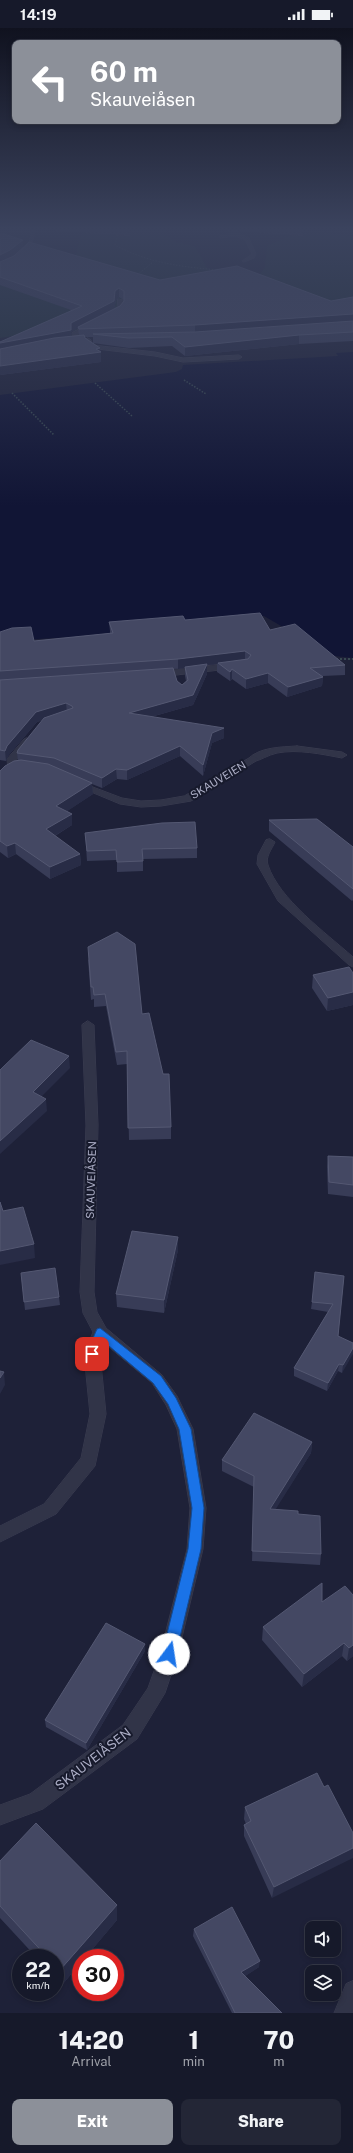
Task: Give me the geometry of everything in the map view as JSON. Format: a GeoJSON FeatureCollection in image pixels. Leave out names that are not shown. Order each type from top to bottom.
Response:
{"type":"FeatureCollection","features":[{"type":"Feature","properties":{"kind":"street"},"geometry":{"type":"LineString","coordinates":[[75,341],[74,334],[100,321]]}},
{"type":"Feature","properties":{"kind":"street"},"geometry":{"type":"LineString","coordinates":[[88,340],[90,346],[155,354],[183,360],[239,357]]}},
{"type":"Feature","properties":{"kind":"street"},"geometry":{"type":"LineString","coordinates":[[150,675],[179,677],[245,665]]}},
{"type":"Feature","properties":{"kind":"street"},"geometry":{"type":"LineString","coordinates":[[22,767],[8,770],[12,759],[32,736]]}},
{"type":"Feature","properties":{"kind":"street","name":"SKAUVEIEN"},"geometry":{"type":"LineString","coordinates":[[65,778],[120,801],[141,804],[161,804],[188,799],[264,752],[305,749],[342,755]]}},
{"type":"Feature","properties":{"kind":"street"},"geometry":{"type":"LineString","coordinates":[[270,842],[262,855],[262,864],[283,901],[353,963]]}},
{"type":"Feature","properties":{"kind":"street","name":"SKAUVEIÅSEN"},"geometry":{"type":"LineString","coordinates":[[0,1815],[36,1802],[130,1732],[156,1693],[169,1654],[195,1549],[198,1508],[185,1429],[172,1401],[157,1379],[100,1332],[90,1314],[87,1292],[92,1125],[88,1026]]}},
{"type":"Feature","properties":{"kind":"street"},"geometry":{"type":"LineString","coordinates":[[0,1534],[50,1509],[89,1461],[98,1414],[92,1354],[100,1332]]}},
{"type":"Feature","properties":{"kind":"street"},"geometry":{"type":"LineString","coordinates":[[345,2013],[353,1991]]}},
{"type":"Feature","properties":{"kind":"path"},"geometry":{"type":"LineString","coordinates":[[183,380],[206,394]]}},
{"type":"Feature","properties":{"kind":"path"},"geometry":{"type":"LineString","coordinates":[[95,383],[132,416]]}},
{"type":"Feature","properties":{"kind":"path"},"geometry":{"type":"LineString","coordinates":[[12,393],[54,435]]}},
{"type":"Feature","properties":{"kind":"path"},"geometry":{"type":"LineString","coordinates":[[329,658],[344,660],[353,659]]}},
{"type":"Feature","properties":{"kind":"shaded area"},"geometry":{"type":"Polygon","coordinates":[[[0,321],[184,321],[79,331],[49,331],[0,338],[0,321]]]}},
{"type":"Feature","properties":{"kind":"water"},"geometry":{"type":"Polygon","coordinates":[[[353,352],[353,658],[308,653],[295,634],[264,616],[74,637],[0,641],[0,395],[176,372],[182,369],[183,365],[338,356],[336,353],[353,352]]]}},
{"type":"Feature","properties":{"kind":"building"},"geometry":{"type":"Polygon","coordinates":[[[49,321],[76,321],[71,323],[71,330],[0,342],[49,321]]]}},
{"type":"Feature","properties":{"kind":"building"},"geometry":{"type":"Polygon","coordinates":[[[91,321],[258,321],[195,325],[79,329],[78,327],[91,321]]]}},
{"type":"Feature","properties":{"kind":"building"},"geometry":{"type":"Polygon","coordinates":[[[353,321],[353,332],[299,335],[185,347],[172,337],[128,338],[93,334],[195,332],[353,321]]]}},
{"type":"Feature","properties":{"kind":"building"},"geometry":{"type":"Polygon","coordinates":[[[84,335],[85,338],[100,348],[96,349],[101,352],[0,366],[0,349],[54,338],[84,335]]]}},
{"type":"Feature","properties":{"kind":"building"},"geometry":{"type":"Polygon","coordinates":[[[260,613],[270,630],[295,624],[345,665],[310,668],[323,677],[288,687],[268,673],[246,679],[232,669],[230,672],[218,663],[248,659],[251,655],[245,651],[178,659],[0,671],[0,632],[12,628],[31,627],[34,641],[113,633],[109,622],[183,616],[185,620],[260,613]]]}},
{"type":"Feature","properties":{"kind":"building"},"geometry":{"type":"Polygon","coordinates":[[[207,664],[193,695],[129,713],[224,728],[212,733],[203,765],[180,746],[127,770],[116,769],[102,778],[54,758],[17,753],[44,718],[73,708],[66,703],[36,712],[7,746],[5,751],[0,750],[0,680],[173,668],[177,681],[182,685],[188,680],[185,667],[207,664]]]}},
{"type":"Feature","properties":{"kind":"building"},"geometry":{"type":"Polygon","coordinates":[[[21,760],[48,764],[92,783],[56,806],[72,814],[46,829],[80,854],[50,867],[15,843],[7,846],[0,841],[0,771],[14,761],[21,760]]]}},
{"type":"Feature","properties":{"kind":"building"},"geometry":{"type":"Polygon","coordinates":[[[317,819],[353,847],[353,889],[269,820],[317,819]]]}},
{"type":"Feature","properties":{"kind":"building"},"geometry":{"type":"Polygon","coordinates":[[[195,822],[197,848],[142,849],[143,861],[117,862],[116,850],[87,851],[85,833],[162,823],[195,822]]]}},
{"type":"Feature","properties":{"kind":"building"},"geometry":{"type":"Polygon","coordinates":[[[117,932],[135,944],[142,1014],[149,1013],[163,1074],[169,1074],[171,1127],[128,1128],[127,1051],[116,1052],[105,994],[94,995],[93,987],[91,987],[88,947],[117,932]]]}},
{"type":"Feature","properties":{"kind":"building"},"geometry":{"type":"Polygon","coordinates":[[[349,967],[353,973],[353,992],[328,998],[313,975],[349,967]]]}},
{"type":"Feature","properties":{"kind":"building"},"geometry":{"type":"Polygon","coordinates":[[[31,1040],[69,1056],[33,1092],[46,1099],[0,1141],[0,1070],[31,1040]]]}},
{"type":"Feature","properties":{"kind":"building"},"geometry":{"type":"Polygon","coordinates":[[[328,1156],[353,1157],[353,1185],[329,1182],[328,1156]]]}},
{"type":"Feature","properties":{"kind":"building"},"geometry":{"type":"Polygon","coordinates":[[[0,1202],[3,1211],[23,1207],[34,1244],[0,1251],[0,1202]]]}},
{"type":"Feature","properties":{"kind":"building"},"geometry":{"type":"Polygon","coordinates":[[[132,1231],[178,1237],[164,1300],[116,1294],[132,1231]]]}},
{"type":"Feature","properties":{"kind":"building"},"geometry":{"type":"Polygon","coordinates":[[[55,1268],[59,1297],[24,1302],[21,1273],[55,1268]]]}},
{"type":"Feature","properties":{"kind":"building"},"geometry":{"type":"Polygon","coordinates":[[[315,1272],[344,1276],[338,1336],[353,1343],[353,1348],[343,1365],[339,1364],[328,1383],[294,1368],[333,1304],[312,1302],[315,1272]]]}},
{"type":"Feature","properties":{"kind":"building"},"geometry":{"type":"Polygon","coordinates":[[[0,1371],[4,1372],[0,1378],[0,1371]]]}},
{"type":"Feature","properties":{"kind":"building"},"geometry":{"type":"Polygon","coordinates":[[[254,1413],[312,1442],[270,1509],[298,1511],[298,1514],[320,1516],[321,1554],[252,1551],[254,1476],[222,1460],[254,1413]]]}},
{"type":"Feature","properties":{"kind":"building"},"geometry":{"type":"Polygon","coordinates":[[[322,1583],[322,1602],[345,1586],[353,1595],[353,1645],[349,1648],[344,1643],[304,1674],[263,1627],[322,1583]]]}},
{"type":"Feature","properties":{"kind":"building"},"geometry":{"type":"Polygon","coordinates":[[[106,1623],[145,1644],[86,1743],[45,1720],[106,1623]]]}},
{"type":"Feature","properties":{"kind":"building"},"geometry":{"type":"Polygon","coordinates":[[[317,1773],[324,1787],[328,1785],[353,1833],[353,1848],[274,1887],[244,1825],[251,1821],[245,1807],[317,1773]]]}},
{"type":"Feature","properties":{"kind":"building"},"geometry":{"type":"Polygon","coordinates":[[[36,1823],[117,1905],[78,1949],[72,1949],[72,1956],[64,1965],[64,1949],[40,1949],[0,1906],[0,1861],[36,1823]]]}},
{"type":"Feature","properties":{"kind":"building"},"geometry":{"type":"Polygon","coordinates":[[[232,1907],[260,1961],[241,1972],[282,2013],[235,2013],[194,1929],[232,1907]]]}},
{"type":"Feature","properties":{"kind":"route"},"geometry":{"type":"LineString","coordinates":[[92,1354],[100,1332],[157,1379],[172,1401],[185,1429],[198,1508],[195,1549],[169,1654]]}}]}
